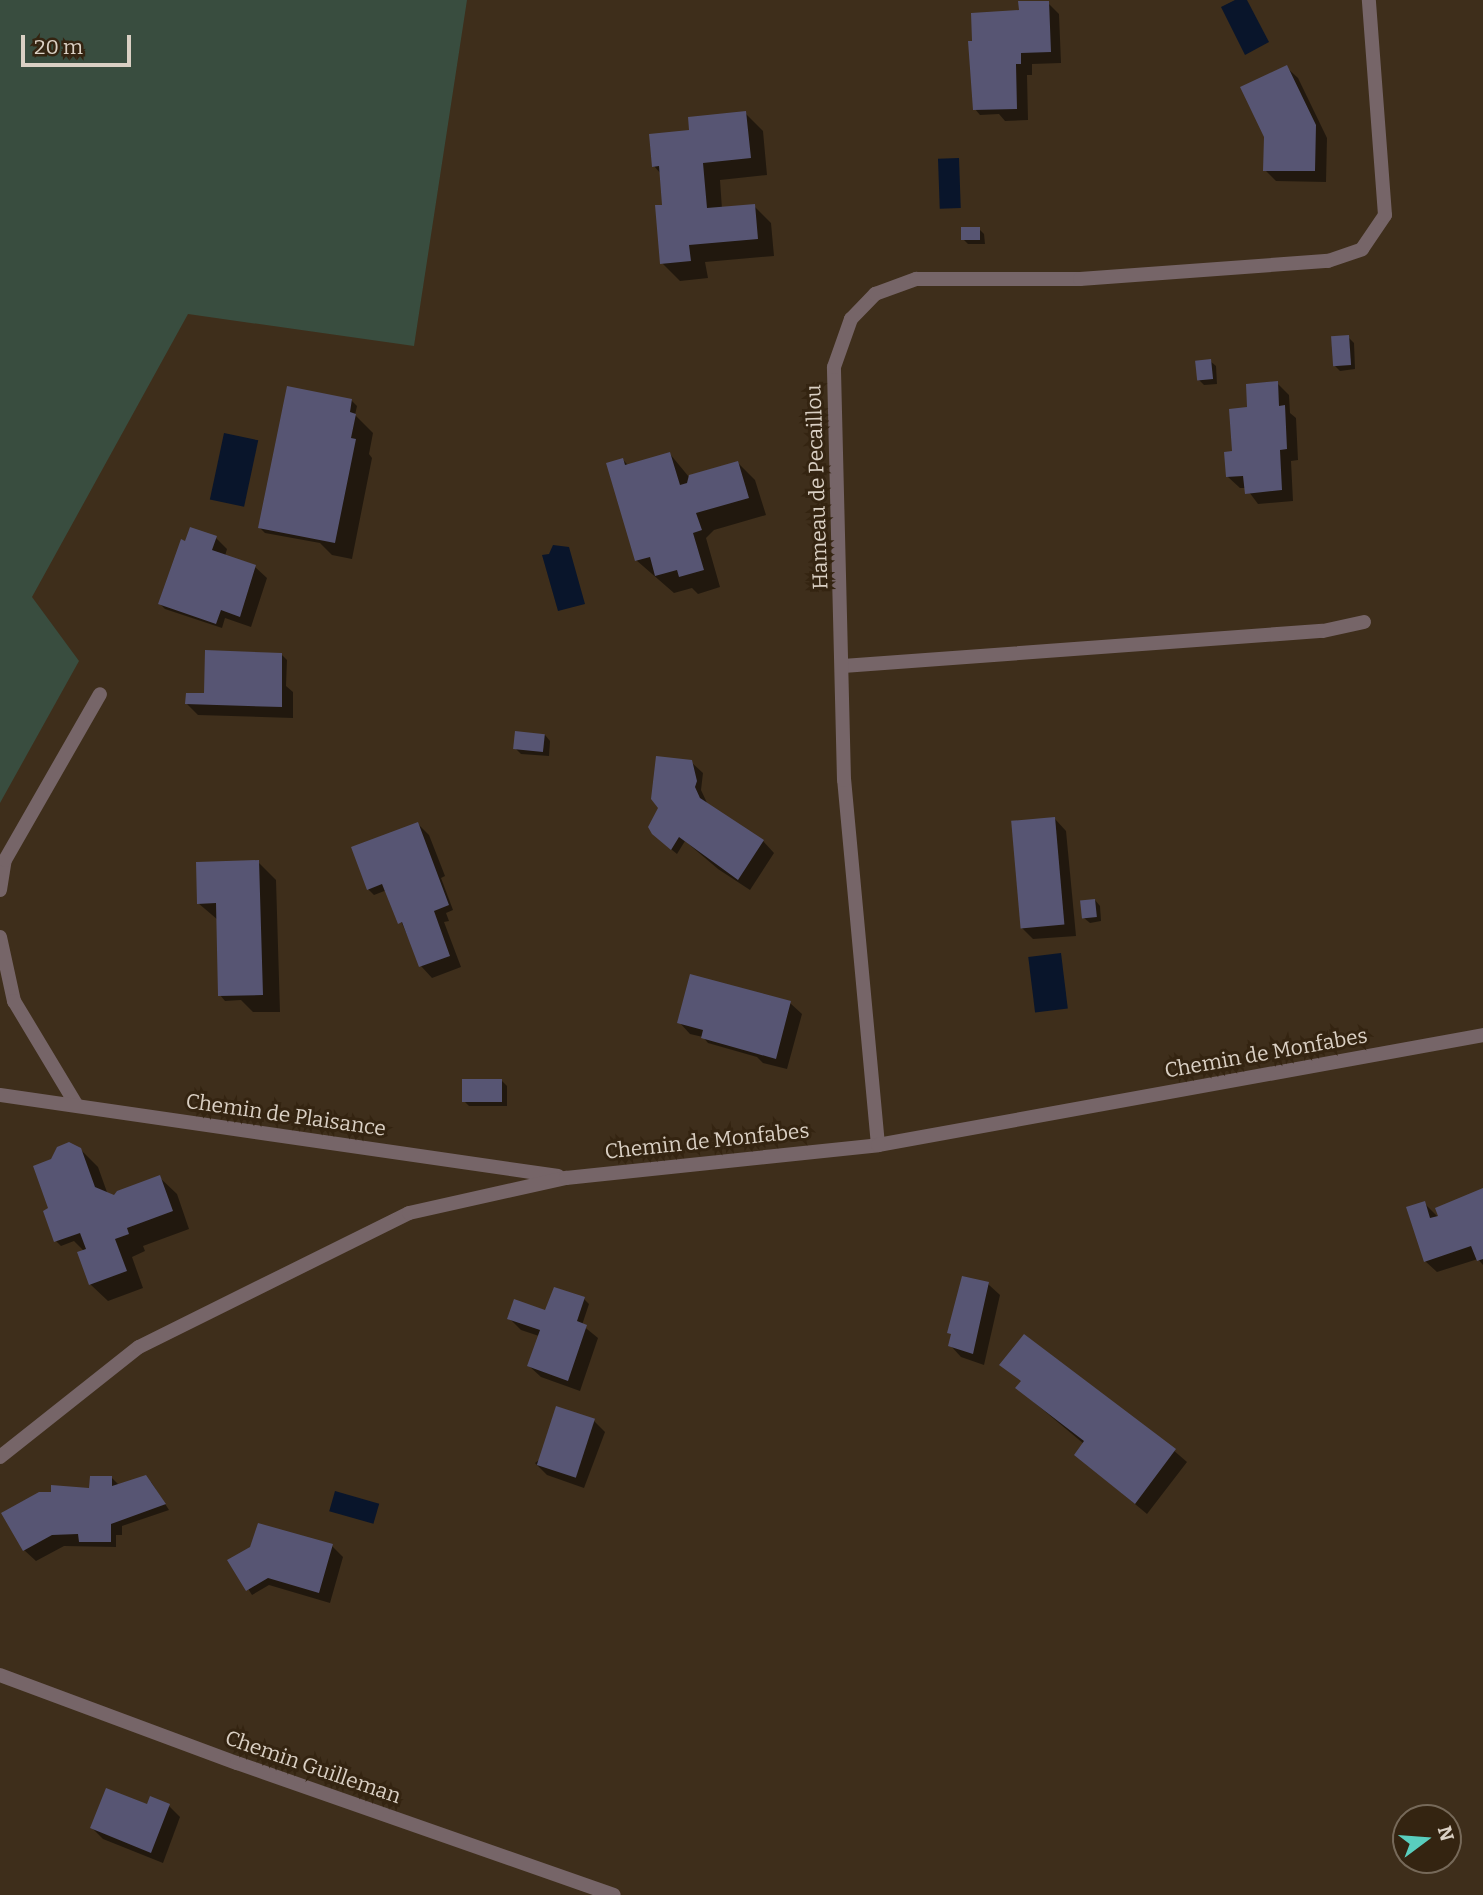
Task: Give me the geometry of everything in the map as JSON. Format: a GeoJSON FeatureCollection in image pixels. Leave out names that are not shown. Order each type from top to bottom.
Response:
{"type":"FeatureCollection","features":[{"type":"Feature","properties":{"kind":"street","name":"Hameau de Pecaillou"},"geometry":{"type":"LineString","coordinates":[[878,1144],[844,780],[834,367],[851,318],[875,294],[916,279],[1093,278],[1328,261],[1362,248],[1385,215],[1369,0]]}},
{"type":"Feature","properties":{"kind":"street"},"geometry":{"type":"LineString","coordinates":[[843,666],[1323,631],[1364,622]]}},
{"type":"Feature","properties":{"kind":"street"},"geometry":{"type":"LineString","coordinates":[[0,890],[5,860],[100,694]]}},
{"type":"Feature","properties":{"kind":"street"},"geometry":{"type":"LineString","coordinates":[[0,937],[14,1001],[76,1106]]}},
{"type":"Feature","properties":{"kind":"street","name":"Chemin de Monfabes"},"geometry":{"type":"LineString","coordinates":[[0,1457],[139,1347],[410,1213],[566,1178],[878,1144],[1483,1035]]}},
{"type":"Feature","properties":{"kind":"street","name":"Chemin de Plaisance"},"geometry":{"type":"LineString","coordinates":[[0,1095],[566,1178]]}},
{"type":"Feature","properties":{"kind":"street","name":"Chemin Guilleman"},"geometry":{"type":"LineString","coordinates":[[0,1675],[237,1763],[614,1895]]}},
{"type":"Feature","properties":{"kind":"green space"},"geometry":{"type":"Polygon","coordinates":[[[0,0],[467,0],[414,346],[188,314],[32,597],[79,661],[0,803],[0,0]]]}},
{"type":"Feature","properties":{"kind":"water"},"geometry":{"type":"Polygon","coordinates":[[[1235,0],[1247,0],[1269,42],[1245,55],[1221,7],[1235,0]]]}},
{"type":"Feature","properties":{"kind":"water"},"geometry":{"type":"Polygon","coordinates":[[[959,158],[961,208],[940,209],[938,159],[959,158]]]}},
{"type":"Feature","properties":{"kind":"water"},"geometry":{"type":"Polygon","coordinates":[[[224,433],[258,440],[244,507],[210,500],[224,433]]]}},
{"type":"Feature","properties":{"kind":"water"},"geometry":{"type":"Polygon","coordinates":[[[553,545],[569,547],[585,604],[558,611],[542,555],[549,554],[553,545]]]}},
{"type":"Feature","properties":{"kind":"water"},"geometry":{"type":"Polygon","coordinates":[[[1061,953],[1068,1009],[1035,1013],[1028,957],[1061,953]]]}},
{"type":"Feature","properties":{"kind":"water"},"geometry":{"type":"Polygon","coordinates":[[[335,1491],[379,1504],[373,1524],[329,1511],[335,1491]]]}},
{"type":"Feature","properties":{"kind":"building"},"geometry":{"type":"Polygon","coordinates":[[[1018,1],[1049,1],[1051,52],[1021,53],[1021,64],[1016,64],[1017,109],[973,110],[968,41],[972,41],[971,13],[1019,10],[1018,1]]]}},
{"type":"Feature","properties":{"kind":"building"},"geometry":{"type":"Polygon","coordinates":[[[1287,65],[1316,125],[1315,171],[1263,171],[1264,137],[1240,87],[1287,65]]]}},
{"type":"Feature","properties":{"kind":"building"},"geometry":{"type":"Polygon","coordinates":[[[746,111],[751,158],[703,163],[707,208],[755,204],[758,239],[689,245],[691,261],[660,264],[655,205],[662,205],[659,166],[652,167],[649,134],[689,130],[688,117],[746,111]]]}},
{"type":"Feature","properties":{"kind":"building"},"geometry":{"type":"Polygon","coordinates":[[[961,227],[980,227],[980,240],[961,240],[961,227]]]}},
{"type":"Feature","properties":{"kind":"building"},"geometry":{"type":"Polygon","coordinates":[[[1349,335],[1351,365],[1333,366],[1331,336],[1349,335]]]}},
{"type":"Feature","properties":{"kind":"building"},"geometry":{"type":"Polygon","coordinates":[[[1211,359],[1213,379],[1197,381],[1195,361],[1211,359]]]}},
{"type":"Feature","properties":{"kind":"building"},"geometry":{"type":"Polygon","coordinates":[[[1278,381],[1279,406],[1285,405],[1287,449],[1280,450],[1282,490],[1245,494],[1243,476],[1226,477],[1224,452],[1232,451],[1229,409],[1247,407],[1246,384],[1278,381]]]}},
{"type":"Feature","properties":{"kind":"building"},"geometry":{"type":"Polygon","coordinates":[[[287,386],[352,399],[350,412],[356,414],[351,438],[356,439],[335,543],[258,528],[287,386]]]}},
{"type":"Feature","properties":{"kind":"building"},"geometry":{"type":"Polygon","coordinates":[[[670,452],[680,485],[687,483],[689,475],[738,461],[749,498],[696,513],[702,530],[693,533],[704,570],[679,577],[677,570],[655,576],[650,557],[635,561],[606,463],[623,458],[625,465],[670,452]]]}},
{"type":"Feature","properties":{"kind":"building"},"geometry":{"type":"Polygon","coordinates":[[[190,527],[217,536],[212,550],[256,565],[240,617],[221,610],[216,624],[158,604],[181,539],[185,541],[190,527]]]}},
{"type":"Feature","properties":{"kind":"building"},"geometry":{"type":"Polygon","coordinates":[[[205,650],[282,653],[282,707],[185,704],[186,693],[204,693],[205,650]]]}},
{"type":"Feature","properties":{"kind":"building"},"geometry":{"type":"Polygon","coordinates":[[[515,731],[545,734],[543,752],[513,749],[515,731]]]}},
{"type":"Feature","properties":{"kind":"building"},"geometry":{"type":"Polygon","coordinates":[[[656,756],[692,760],[697,781],[695,787],[700,798],[764,840],[738,880],[679,837],[671,850],[652,834],[648,827],[658,808],[651,799],[656,756]]]}},
{"type":"Feature","properties":{"kind":"building"},"geometry":{"type":"Polygon","coordinates":[[[1055,817],[1064,925],[1021,928],[1011,821],[1055,817]]]}},
{"type":"Feature","properties":{"kind":"building"},"geometry":{"type":"Polygon","coordinates":[[[418,822],[449,905],[434,911],[450,956],[419,967],[402,922],[398,924],[382,884],[367,890],[351,847],[418,822]]]}},
{"type":"Feature","properties":{"kind":"building"},"geometry":{"type":"Polygon","coordinates":[[[259,860],[263,995],[218,996],[216,903],[197,904],[196,862],[259,860]]]}},
{"type":"Feature","properties":{"kind":"building"},"geometry":{"type":"Polygon","coordinates":[[[1095,899],[1097,917],[1082,918],[1080,901],[1095,899]]]}},
{"type":"Feature","properties":{"kind":"building"},"geometry":{"type":"Polygon","coordinates":[[[690,974],[791,1001],[776,1059],[701,1038],[703,1030],[677,1023],[690,974]]]}},
{"type":"Feature","properties":{"kind":"building"},"geometry":{"type":"Polygon","coordinates":[[[462,1079],[502,1079],[502,1102],[462,1102],[462,1079]]]}},
{"type":"Feature","properties":{"kind":"building"},"geometry":{"type":"Polygon","coordinates":[[[69,1142],[81,1148],[95,1187],[114,1195],[117,1191],[160,1175],[173,1211],[127,1228],[129,1234],[115,1239],[127,1271],[89,1285],[77,1252],[86,1249],[80,1233],[54,1242],[43,1211],[48,1208],[33,1166],[51,1159],[57,1147],[69,1142]]]}},
{"type":"Feature","properties":{"kind":"building"},"geometry":{"type":"Polygon","coordinates":[[[1483,1188],[1483,1259],[1477,1261],[1471,1246],[1424,1262],[1406,1207],[1425,1201],[1430,1218],[1438,1216],[1435,1208],[1483,1188]]]}},
{"type":"Feature","properties":{"kind":"building"},"geometry":{"type":"Polygon","coordinates":[[[962,1276],[989,1282],[973,1354],[948,1346],[951,1334],[947,1333],[962,1276]]]}},
{"type":"Feature","properties":{"kind":"building"},"geometry":{"type":"Polygon","coordinates":[[[554,1287],[585,1297],[577,1321],[587,1325],[568,1381],[527,1366],[540,1330],[507,1319],[514,1299],[545,1310],[554,1287]]]}},
{"type":"Feature","properties":{"kind":"building"},"geometry":{"type":"Polygon","coordinates":[[[1024,1334],[1176,1449],[1135,1504],[1074,1455],[1084,1441],[1015,1388],[1021,1381],[999,1365],[1024,1334]]]}},
{"type":"Feature","properties":{"kind":"building"},"geometry":{"type":"Polygon","coordinates":[[[556,1406],[595,1419],[576,1478],[537,1465],[556,1406]]]}},
{"type":"Feature","properties":{"kind":"building"},"geometry":{"type":"Polygon","coordinates":[[[146,1475],[166,1504],[111,1524],[111,1542],[79,1542],[78,1534],[52,1535],[23,1551],[1,1513],[39,1492],[51,1492],[51,1485],[89,1488],[90,1476],[112,1476],[112,1486],[146,1475]]]}},
{"type":"Feature","properties":{"kind":"building"},"geometry":{"type":"Polygon","coordinates":[[[258,1523],[333,1544],[319,1593],[268,1578],[246,1591],[227,1560],[250,1547],[258,1523]]]}},
{"type":"Feature","properties":{"kind":"building"},"geometry":{"type":"Polygon","coordinates":[[[106,1788],[147,1804],[150,1796],[170,1804],[151,1853],[90,1828],[106,1788]]]}}]}
